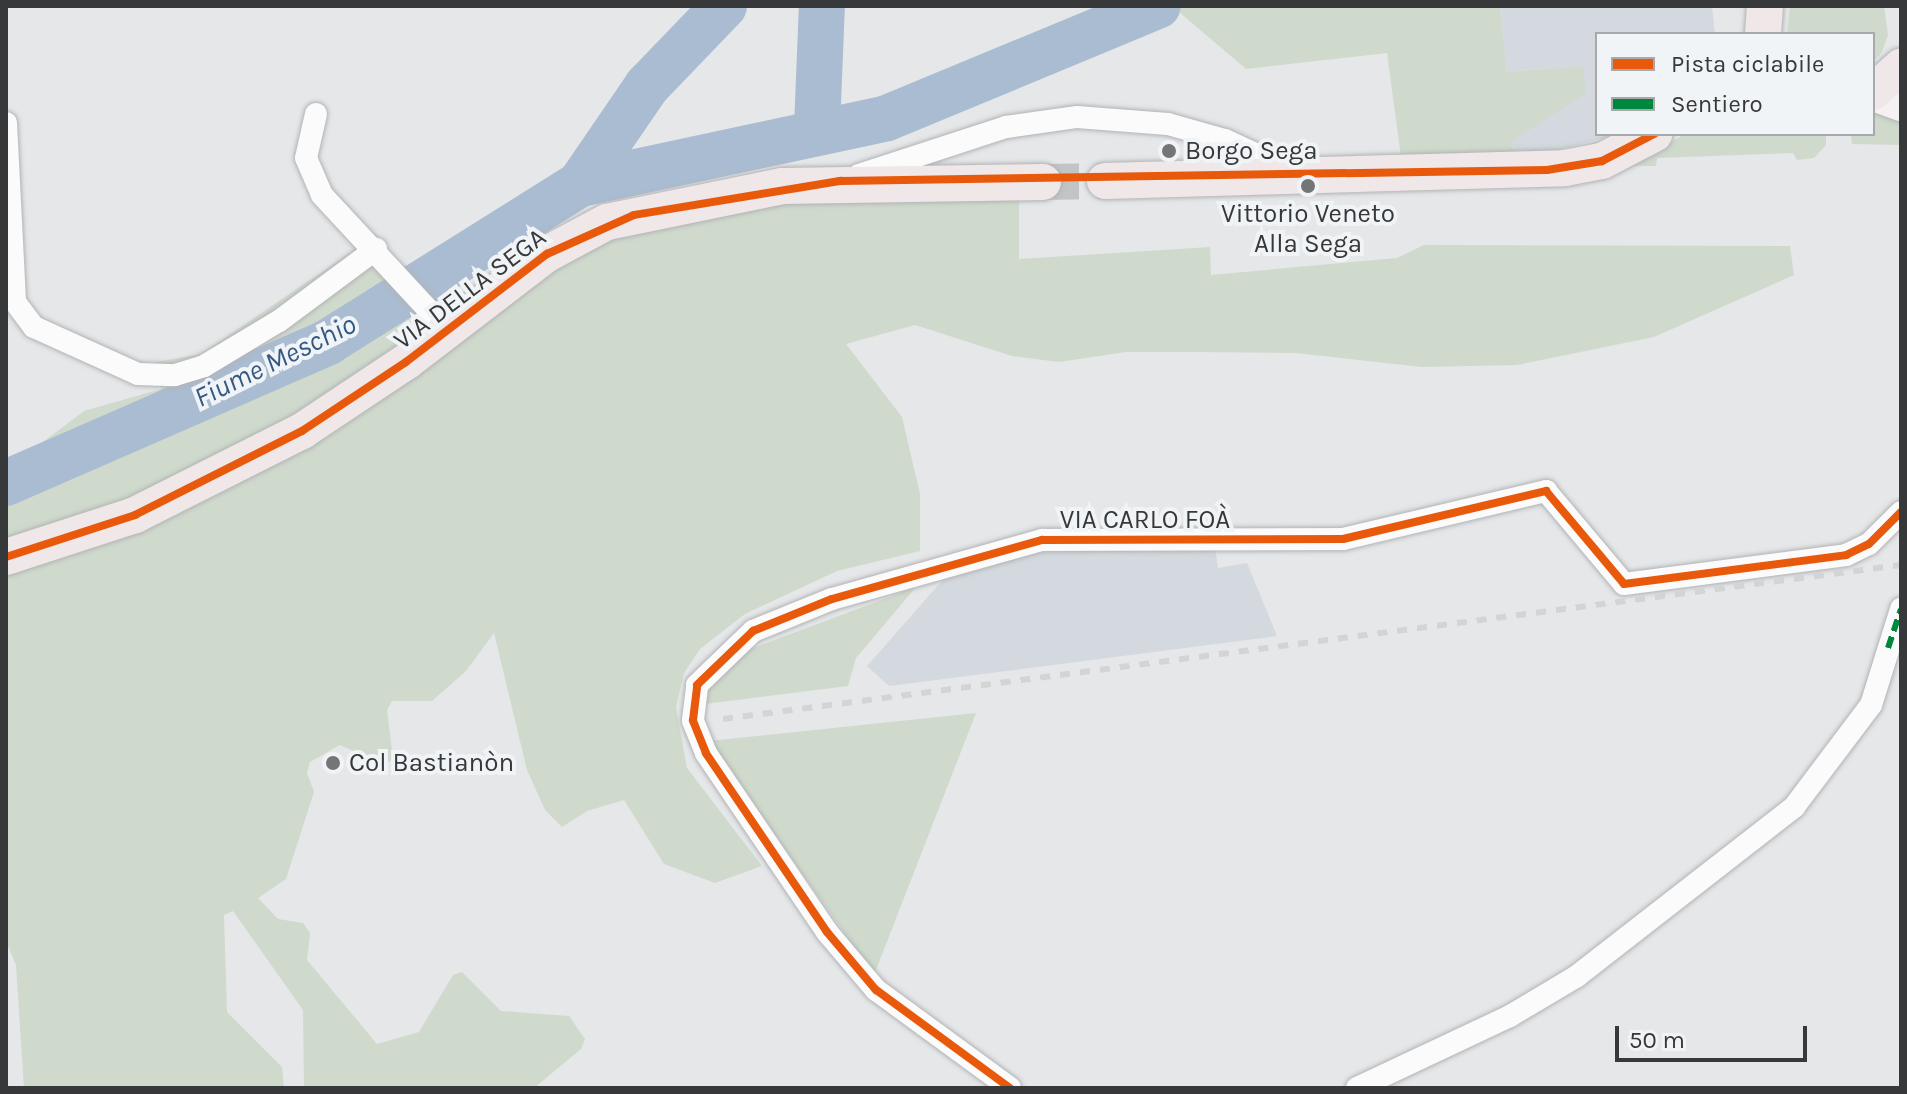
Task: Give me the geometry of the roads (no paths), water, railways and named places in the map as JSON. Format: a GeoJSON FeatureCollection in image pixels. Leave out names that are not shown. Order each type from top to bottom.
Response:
{"type":"FeatureCollection","features":[{"type":"Feature","properties":{"kind":"main road"},"geometry":{"type":"LineString","coordinates":[[1763,32],[1765,6]]}},
{"type":"Feature","properties":{"kind":"main road"},"geometry":{"type":"LineString","coordinates":[[1875,92],[1901,67]]}},
{"type":"Feature","properties":{"kind":"main road"},"geometry":{"type":"LineString","coordinates":[[1875,95],[1901,105]]}},
{"type":"Feature","properties":{"kind":"main road"},"geometry":{"type":"LineString","coordinates":[[1105,181],[1274,179],[1583,166],[1650,136]]}},
{"type":"Feature","properties":{"kind":"main road","name":"VIA DELLA SEGA"},"geometry":{"type":"LineString","coordinates":[[6,557],[135,515],[207,483],[339,408],[437,319],[607,222],[723,196],[840,181],[1043,182]]}},
{"type":"Feature","properties":{"kind":"street"},"geometry":{"type":"LineString","coordinates":[[316,114],[306,158],[322,195],[393,267],[437,319]]}},
{"type":"Feature","properties":{"kind":"street","name":"VIA DELLA SEGA"},"geometry":{"type":"LineString","coordinates":[[840,181],[1006,127],[1077,117],[1168,124],[1225,140],[1260,156],[1274,179]]}},
{"type":"Feature","properties":{"kind":"street"},"geometry":{"type":"LineString","coordinates":[[6,123],[15,302],[34,327],[138,374],[175,375],[204,366],[279,321],[376,249]]}},
{"type":"Feature","properties":{"kind":"street","name":"VIA CARLO FOÀ"},"geometry":{"type":"LineString","coordinates":[[1010,1088],[876,990],[827,932],[706,753],[693,720],[697,685],[753,631],[832,599],[1042,540],[1343,539],[1546,491],[1624,584],[1846,555],[1869,544],[1901,512]]}},
{"type":"Feature","properties":{"kind":"street"},"geometry":{"type":"LineString","coordinates":[[1357,1088],[1510,1016],[1577,976],[1794,807],[1856,732],[1895,650],[1901,609]]}},
{"type":"Feature","properties":{"kind":"waterway","name":"Fiume Meschio"},"geometry":{"type":"LineString","coordinates":[[6,483],[328,342],[580,184],[647,86],[724,6]]}},
{"type":"Feature","properties":{"kind":"waterway"},"geometry":{"type":"LineString","coordinates":[[817,128],[822,6]]}},
{"type":"Feature","properties":{"kind":"waterway"},"geometry":{"type":"LineString","coordinates":[[580,184],[887,118],[1158,6]]}},
{"type":"Feature","properties":{"kind":"tunnel"},"geometry":{"type":"LineString","coordinates":[[1043,182],[1105,181]]}},
{"type":"Feature","properties":{"kind":"railway"},"geometry":{"type":"LineString","coordinates":[[723,719],[1901,565]]}},
{"type":"Feature","properties":{"kind":"place","name":"Borgo Sega"},"geometry":{"type":"Point","coordinates":[1169,151]}},
{"type":"Feature","properties":{"kind":"place","name":"Vittorio Veneto Alla Sega"},"geometry":{"type":"Point","coordinates":[1308,186]}},
{"type":"Feature","properties":{"kind":"place","name":"Col Bastianòn"},"geometry":{"type":"Point","coordinates":[333,763]}}]}
